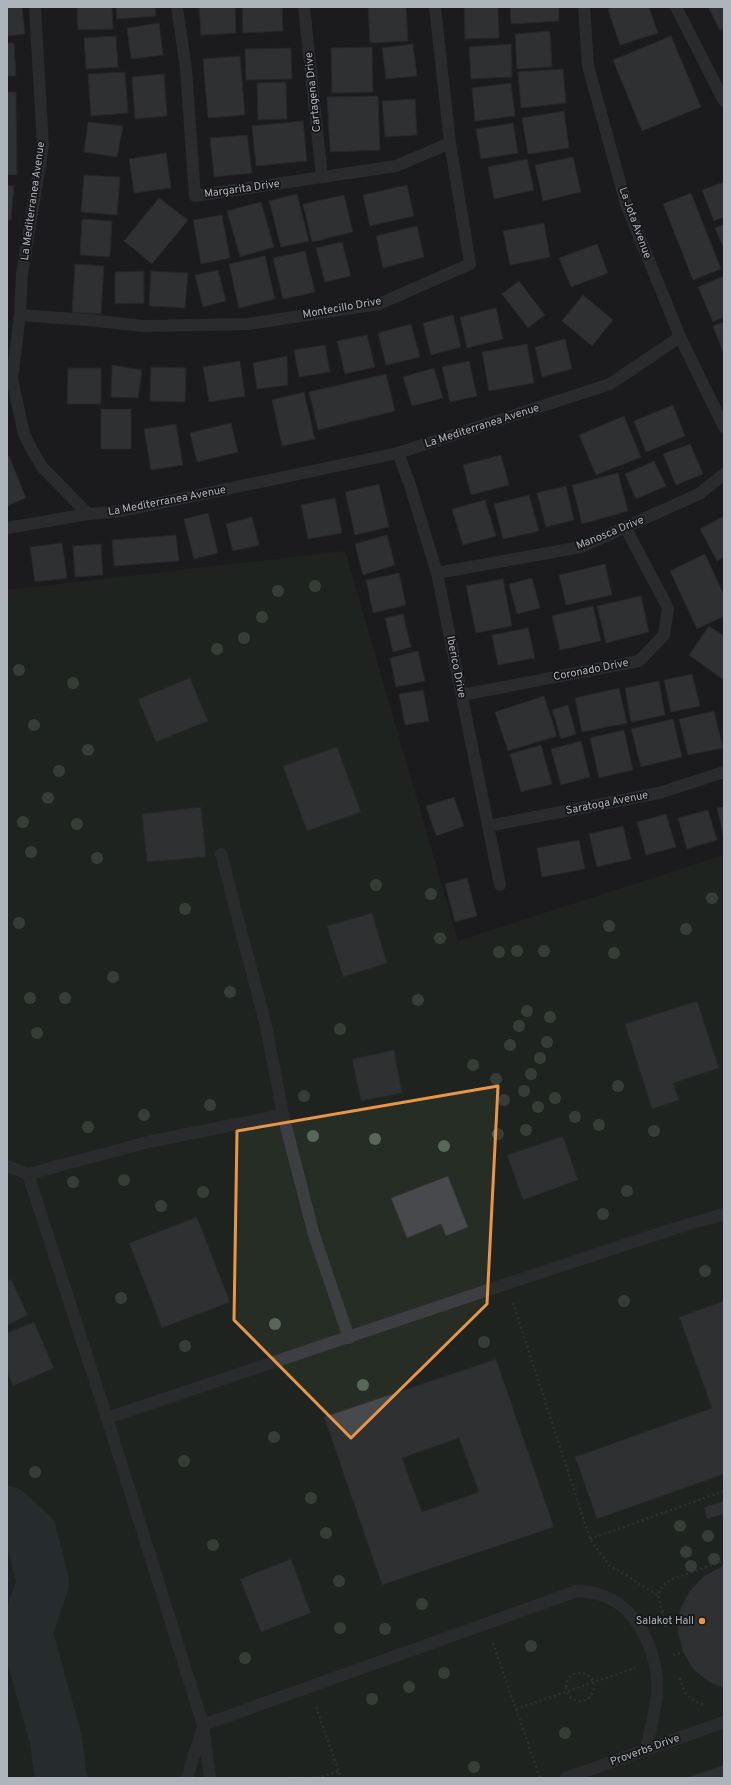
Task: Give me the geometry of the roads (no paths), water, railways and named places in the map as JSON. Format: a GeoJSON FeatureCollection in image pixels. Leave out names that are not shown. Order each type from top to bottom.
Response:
{"type":"FeatureCollection","features":[{"type":"Feature","properties":{"kind":"street","name":"La Mediterranea Avenue"},"geometry":{"type":"LineString","coordinates":[[35,7],[43,146],[22,274],[20,315],[12,379],[24,434],[42,467],[88,514],[122,512],[398,453],[610,384],[680,338]]}},
{"type":"Feature","properties":{"kind":"street","name":"Margarita Drive"},"geometry":{"type":"LineString","coordinates":[[177,7],[186,69],[195,196],[396,166],[450,143]]}},
{"type":"Feature","properties":{"kind":"street","name":"Cartagena Drive"},"geometry":{"type":"LineString","coordinates":[[304,7],[322,177]]}},
{"type":"Feature","properties":{"kind":"street","name":"Montecillo Drive"},"geometry":{"type":"LineString","coordinates":[[20,315],[144,326],[248,324],[379,304],[470,264],[450,143],[435,7]]}},
{"type":"Feature","properties":{"kind":"street","name":"La Jota Avenue"},"geometry":{"type":"LineString","coordinates":[[584,7],[588,66],[626,204],[680,338],[724,427]]}},
{"type":"Feature","properties":{"kind":"street"},"geometry":{"type":"LineString","coordinates":[[676,7],[724,101]]}},
{"type":"Feature","properties":{"kind":"street","name":"Iberico Drive"},"geometry":{"type":"LineString","coordinates":[[398,453],[409,482],[437,573],[500,884]]}},
{"type":"Feature","properties":{"kind":"street","name":"Manosca Drive"},"geometry":{"type":"LineString","coordinates":[[437,573],[581,547],[699,494],[724,474]]}},
{"type":"Feature","properties":{"kind":"street"},"geometry":{"type":"LineString","coordinates":[[7,528],[88,514]]}},
{"type":"Feature","properties":{"kind":"street","name":"Coronado Drive"},"geometry":{"type":"LineString","coordinates":[[462,695],[639,661],[664,635],[668,608],[625,527]]}},
{"type":"Feature","properties":{"kind":"street","name":"Saratoga Avenue"},"geometry":{"type":"LineString","coordinates":[[488,826],[659,793],[724,772]]}},
{"type":"Feature","properties":{"kind":"street"},"geometry":{"type":"LineString","coordinates":[[221,854],[266,1026],[283,1115],[314,1235],[349,1338]]}},
{"type":"Feature","properties":{"kind":"street"},"geometry":{"type":"LineString","coordinates":[[7,1166],[28,1174],[148,1142],[283,1115]]}},
{"type":"Feature","properties":{"kind":"street"},"geometry":{"type":"LineString","coordinates":[[28,1174],[107,1418],[203,1725],[210,1778]]}},
{"type":"Feature","properties":{"kind":"street"},"geometry":{"type":"LineString","coordinates":[[107,1418],[349,1338],[506,1284],[676,1228],[724,1214]]}},
{"type":"Feature","properties":{"kind":"street"},"geometry":{"type":"LineString","coordinates":[[203,1725],[577,1591],[599,1594],[622,1606],[641,1629],[655,1661],[657,1694],[646,1749]]}},
{"type":"Feature","properties":{"kind":"street","name":"Proverbs Drive"},"geometry":{"type":"LineString","coordinates":[[566,1778],[724,1722]]}},
{"type":"Feature","properties":{"kind":"street"},"geometry":{"type":"LineString","coordinates":[[187,1778],[203,1725]]}},
{"type":"Feature","properties":{"kind":"waterway"},"geometry":{"type":"LineString","coordinates":[[7,1512],[31,1534],[43,1583],[26,1632],[56,1740],[61,1778]]}},
{"type":"Feature","properties":{"kind":"place","name":"Salakot Hall"},"geometry":{"type":"Point","coordinates":[702,1621]}}]}
